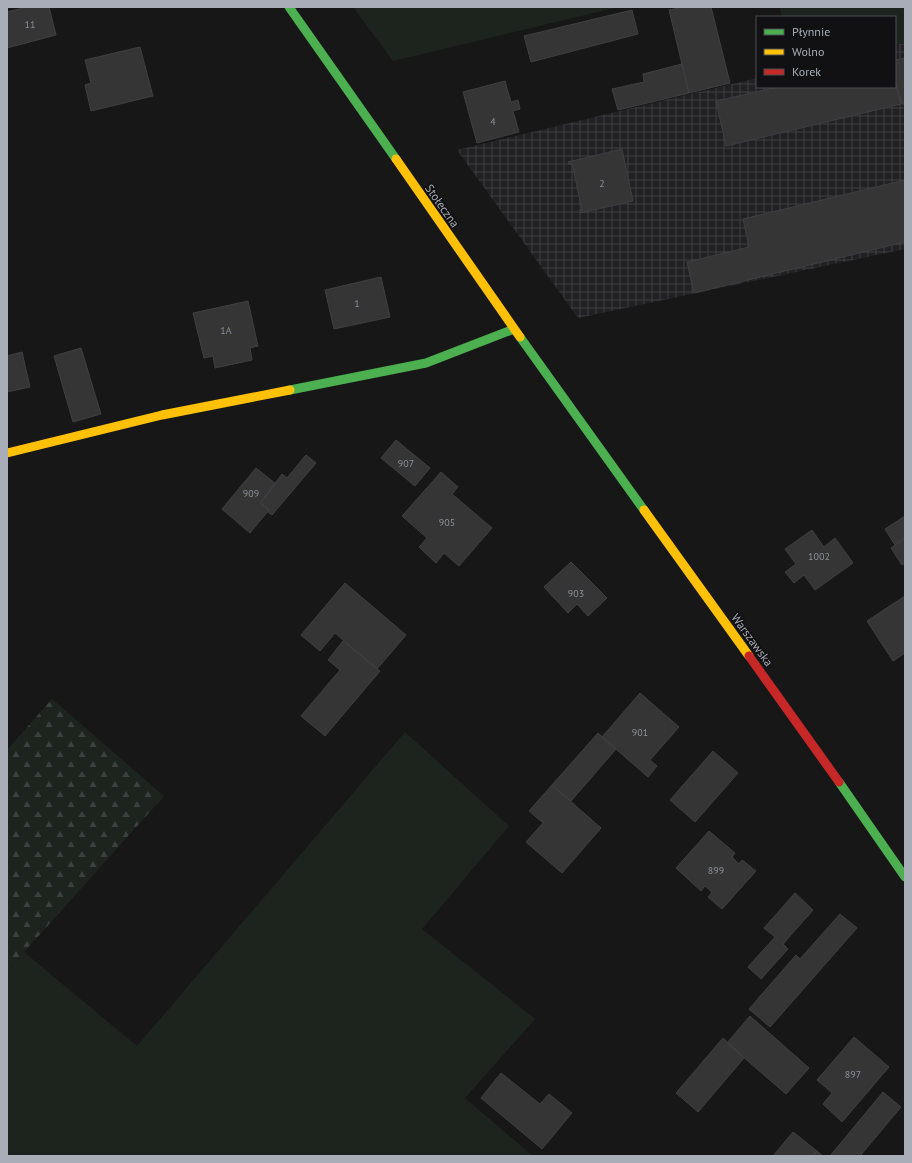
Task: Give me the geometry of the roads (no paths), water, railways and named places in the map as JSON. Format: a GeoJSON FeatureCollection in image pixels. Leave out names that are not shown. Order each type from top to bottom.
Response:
{"type":"FeatureCollection","features":[{"type":"Feature","properties":{"kind":"main road","name":"Stołeczna"},"geometry":{"type":"LineString","coordinates":[[289,7],[577,418]]}},
{"type":"Feature","properties":{"kind":"main road"},"geometry":{"type":"LineString","coordinates":[[7,454],[162,415],[426,363],[514,329]]}},
{"type":"Feature","properties":{"kind":"main road","name":"Warszawska"},"geometry":{"type":"LineString","coordinates":[[577,418],[770,686],[905,877]]}}]}
